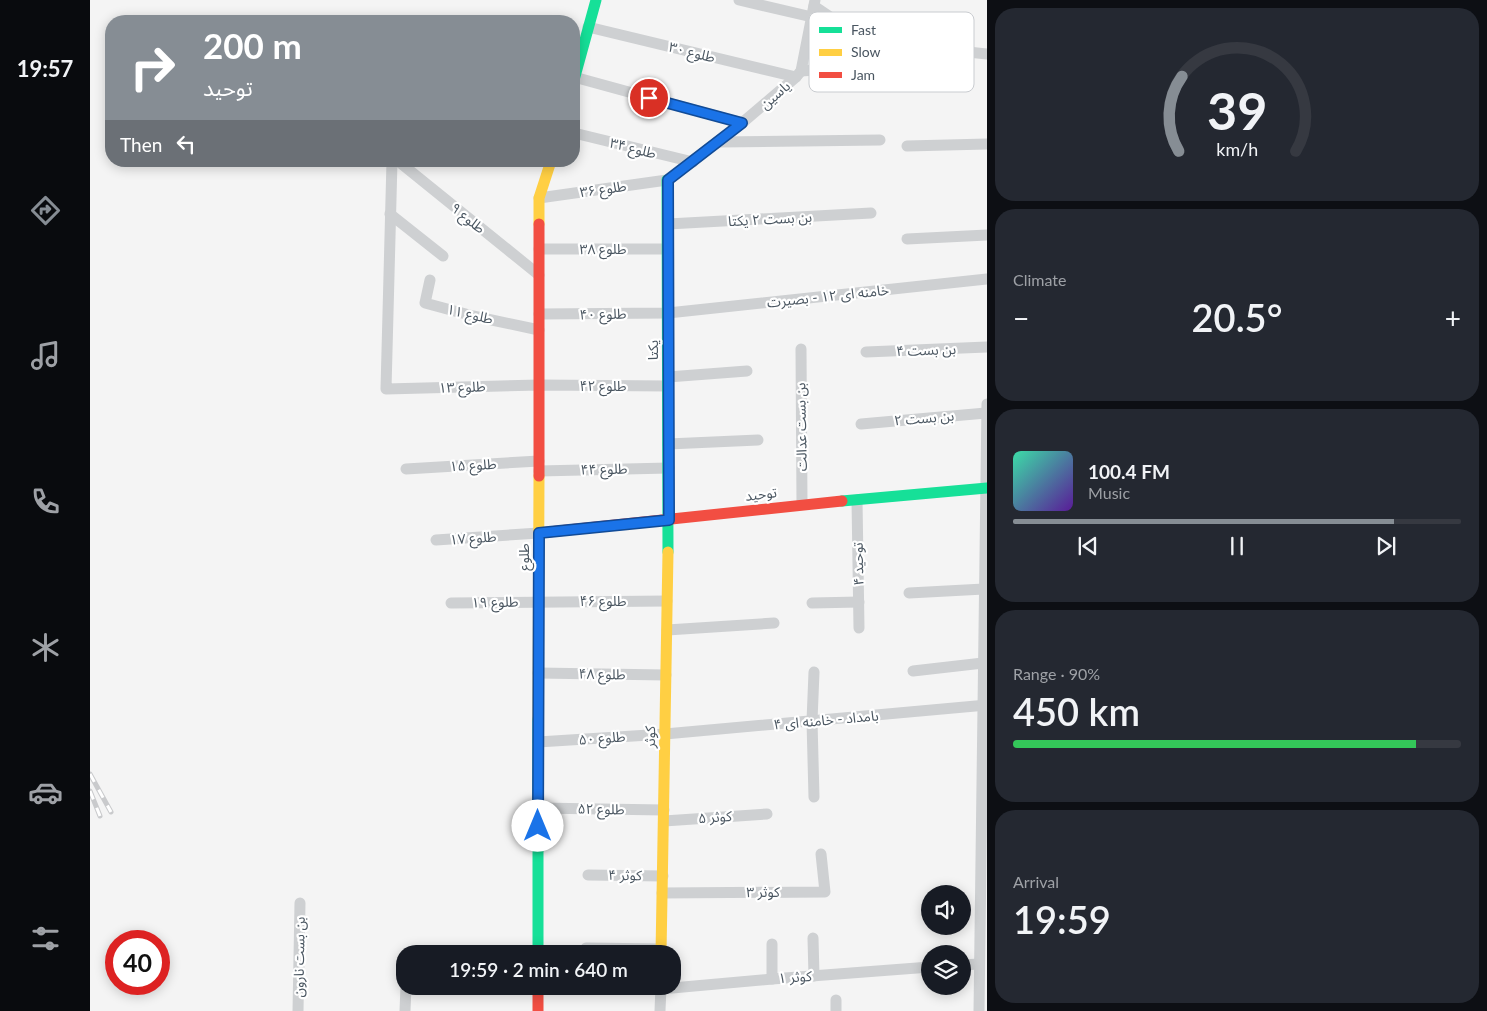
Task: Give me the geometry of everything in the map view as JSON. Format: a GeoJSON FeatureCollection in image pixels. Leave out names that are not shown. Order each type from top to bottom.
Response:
{"type":"FeatureCollection","features":[{"type":"Feature","properties":{"kind":"street"},"geometry":{"type":"LineString","coordinates":[[580,57],[596,0]]}},
{"type":"Feature","properties":{"kind":"street"},"geometry":{"type":"LineString","coordinates":[[739,0],[814,8]]}},
{"type":"Feature","properties":{"kind":"street","name":"طلوع ۳۰"},"geometry":{"type":"LineString","coordinates":[[588,27],[798,74],[809,73]]}},
{"type":"Feature","properties":{"kind":"street","name":"یاسین"},"geometry":{"type":"LineString","coordinates":[[668,180],[719,142],[798,74],[809,29]]}},
{"type":"Feature","properties":{"kind":"street"},"geometry":{"type":"LineString","coordinates":[[974,53],[987,54]]}},
{"type":"Feature","properties":{"kind":"street"},"geometry":{"type":"LineString","coordinates":[[580,81],[742,123]]}},
{"type":"Feature","properties":{"kind":"street","name":"طلوع ۳۴"},"geometry":{"type":"LineString","coordinates":[[580,134],[693,162]]}},
{"type":"Feature","properties":{"kind":"street"},"geometry":{"type":"LineString","coordinates":[[719,142],[880,140]]}},
{"type":"Feature","properties":{"kind":"street"},"geometry":{"type":"LineString","coordinates":[[907,146],[987,144]]}},
{"type":"Feature","properties":{"kind":"street"},"geometry":{"type":"LineString","coordinates":[[392,167],[390,214],[443,256]]}},
{"type":"Feature","properties":{"kind":"street","name":"طلوع ۹"},"geometry":{"type":"LineString","coordinates":[[405,167],[539,275]]}},
{"type":"Feature","properties":{"kind":"street","name":"طلوع"},"geometry":{"type":"LineString","coordinates":[[538,945],[539,198],[549,167]]}},
{"type":"Feature","properties":{"kind":"street","name":"طلوع ۳۶"},"geometry":{"type":"LineString","coordinates":[[539,198],[668,180]]}},
{"type":"Feature","properties":{"kind":"street","name":"یکتا"},"geometry":{"type":"LineString","coordinates":[[668,180],[669,520]]}},
{"type":"Feature","properties":{"kind":"street","name":"بن بست ۲ یکتا"},"geometry":{"type":"LineString","coordinates":[[668,224],[872,213]]}},
{"type":"Feature","properties":{"kind":"street","name":"طلوع ۱۳"},"geometry":{"type":"LineString","coordinates":[[390,214],[386,389],[539,385]]}},
{"type":"Feature","properties":{"kind":"street"},"geometry":{"type":"LineString","coordinates":[[907,238],[987,235]]}},
{"type":"Feature","properties":{"kind":"street","name":"طلوع ۳۸"},"geometry":{"type":"LineString","coordinates":[[539,249],[668,249]]}},
{"type":"Feature","properties":{"kind":"street","name":"خامنه ای ۱۲ - بصیرت"},"geometry":{"type":"LineString","coordinates":[[668,313],[987,278]]}},
{"type":"Feature","properties":{"kind":"street","name":"طلوع ۱۱"},"geometry":{"type":"LineString","coordinates":[[430,280],[426,303],[473,316],[539,330]]}},
{"type":"Feature","properties":{"kind":"street","name":"طلوع ۴۰"},"geometry":{"type":"LineString","coordinates":[[539,314],[668,313]]}},
{"type":"Feature","properties":{"kind":"street","name":"بن بست ۴"},"geometry":{"type":"LineString","coordinates":[[866,352],[987,347]]}},
{"type":"Feature","properties":{"kind":"street","name":"بن بست عدالت"},"geometry":{"type":"LineString","coordinates":[[800,349],[802,504]]}},
{"type":"Feature","properties":{"kind":"street","name":"طلوع ۴۲"},"geometry":{"type":"LineString","coordinates":[[539,385],[668,382],[747,370]]}},
{"type":"Feature","properties":{"kind":"street"},"geometry":{"type":"LineString","coordinates":[[982,1007],[979,964],[983,929],[984,888],[985,705],[983,663],[986,408]]}},
{"type":"Feature","properties":{"kind":"street","name":"بن بست ۲"},"geometry":{"type":"LineString","coordinates":[[861,424],[986,408]]}},
{"type":"Feature","properties":{"kind":"street"},"geometry":{"type":"LineString","coordinates":[[668,444],[758,440]]}},
{"type":"Feature","properties":{"kind":"street","name":"طلوع ۴۴"},"geometry":{"type":"LineString","coordinates":[[539,466],[668,468]]}},
{"type":"Feature","properties":{"kind":"street","name":"طلوع ۱۵"},"geometry":{"type":"LineString","coordinates":[[406,469],[539,466]]}},
{"type":"Feature","properties":{"kind":"street","name":"توحید"},"geometry":{"type":"LineString","coordinates":[[539,533],[802,504],[986,488]]}},
{"type":"Feature","properties":{"kind":"street","name":"توحید ۴"},"geometry":{"type":"LineString","coordinates":[[857,500],[859,628]]}},
{"type":"Feature","properties":{"kind":"street","name":"کوثر"},"geometry":{"type":"LineString","coordinates":[[661,945],[669,520]]}},
{"type":"Feature","properties":{"kind":"street","name":"طلوع ۱۷"},"geometry":{"type":"LineString","coordinates":[[436,540],[539,533]]}},
{"type":"Feature","properties":{"kind":"street"},"geometry":{"type":"LineString","coordinates":[[910,593],[984,589]]}},
{"type":"Feature","properties":{"kind":"street","name":"طلوع ۴۶"},"geometry":{"type":"LineString","coordinates":[[539,602],[667,601]]}},
{"type":"Feature","properties":{"kind":"street","name":"طلوع ۱۹"},"geometry":{"type":"LineString","coordinates":[[451,603],[539,602]]}},
{"type":"Feature","properties":{"kind":"street"},"geometry":{"type":"LineString","coordinates":[[812,603],[859,602]]}},
{"type":"Feature","properties":{"kind":"street"},"geometry":{"type":"LineString","coordinates":[[667,630],[774,623]]}},
{"type":"Feature","properties":{"kind":"street"},"geometry":{"type":"LineString","coordinates":[[913,671],[983,663]]}},
{"type":"Feature","properties":{"kind":"street"},"geometry":{"type":"LineString","coordinates":[[814,672],[812,721],[814,797]]}},
{"type":"Feature","properties":{"kind":"street","name":"طلوع ۴۸"},"geometry":{"type":"LineString","coordinates":[[538,673],[666,675]]}},
{"type":"Feature","properties":{"kind":"street","name":"بامداد - خامنه ای ۴"},"geometry":{"type":"LineString","coordinates":[[665,734],[985,705]]}},
{"type":"Feature","properties":{"kind":"street","name":"طلوع ۵۰"},"geometry":{"type":"LineString","coordinates":[[538,742],[665,734]]}},
{"type":"Feature","properties":{"kind":"street","name":"طلوع ۵۲"},"geometry":{"type":"LineString","coordinates":[[538,808],[664,815]]}},
{"type":"Feature","properties":{"kind":"street","name":"کوثر ۵"},"geometry":{"type":"LineString","coordinates":[[664,815],[767,814]]}},
{"type":"Feature","properties":{"kind":"street","name":"کوثر ۳"},"geometry":{"type":"LineString","coordinates":[[662,893],[824,892],[821,854]]}},
{"type":"Feature","properties":{"kind":"street","name":"کوثر ۴"},"geometry":{"type":"LineString","coordinates":[[588,875],[663,876]]}},
{"type":"Feature","properties":{"kind":"street","name":"بن بست نارون"},"geometry":{"type":"LineString","coordinates":[[298,1011],[300,903]]}},
{"type":"Feature","properties":{"kind":"street"},"geometry":{"type":"LineString","coordinates":[[814,938],[814,976]]}},
{"type":"Feature","properties":{"kind":"street"},"geometry":{"type":"LineString","coordinates":[[772,944],[772,979]]}},
{"type":"Feature","properties":{"kind":"street"},"geometry":{"type":"LineString","coordinates":[[971,964],[979,964]]}},
{"type":"Feature","properties":{"kind":"street","name":"کوثر ۱"},"geometry":{"type":"LineString","coordinates":[[681,986],[921,968]]}},
{"type":"Feature","properties":{"kind":"street"},"geometry":{"type":"LineString","coordinates":[[405,1011],[406,995]]}},
{"type":"Feature","properties":{"kind":"street"},"geometry":{"type":"LineString","coordinates":[[538,995],[538,1011]]}},
{"type":"Feature","properties":{"kind":"street"},"geometry":{"type":"LineString","coordinates":[[660,1011],[661,995]]}},
{"type":"Feature","properties":{"kind":"railway"},"geometry":{"type":"LineString","coordinates":[[90,774],[111,812]]}},
{"type":"Feature","properties":{"kind":"railway"},"geometry":{"type":"LineString","coordinates":[[90,791],[100,816]]}},
{"type":"Feature","properties":{"kind":"traffic: fast"},"geometry":{"type":"LineString","coordinates":[[580,58],[596,0]]}},
{"type":"Feature","properties":{"kind":"traffic: fast"},"geometry":{"type":"LineString","coordinates":[[667,180],[668,552]]}},
{"type":"Feature","properties":{"kind":"traffic: fast"},"geometry":{"type":"LineString","coordinates":[[842,501],[987,488]]}},
{"type":"Feature","properties":{"kind":"traffic: fast"},"geometry":{"type":"LineString","coordinates":[[538,719],[538,945]]}},
{"type":"Feature","properties":{"kind":"traffic: slow"},"geometry":{"type":"LineString","coordinates":[[539,224],[539,198],[549,167]]}},
{"type":"Feature","properties":{"kind":"traffic: slow"},"geometry":{"type":"LineString","coordinates":[[538,719],[539,476]]}},
{"type":"Feature","properties":{"kind":"traffic: slow"},"geometry":{"type":"LineString","coordinates":[[661,945],[668,552]]}},
{"type":"Feature","properties":{"kind":"traffic: jam"},"geometry":{"type":"LineString","coordinates":[[539,224],[539,476]]}},
{"type":"Feature","properties":{"kind":"traffic: jam"},"geometry":{"type":"LineString","coordinates":[[539,533],[842,501]]}},
{"type":"Feature","properties":{"kind":"traffic: jam"},"geometry":{"type":"LineString","coordinates":[[538,995],[538,1011]]}},
{"type":"Feature","properties":{"kind":"route"},"geometry":{"type":"LineString","coordinates":[[538,826],[539,533],[669,520],[668,180],[742,123],[649,98]]}}]}
